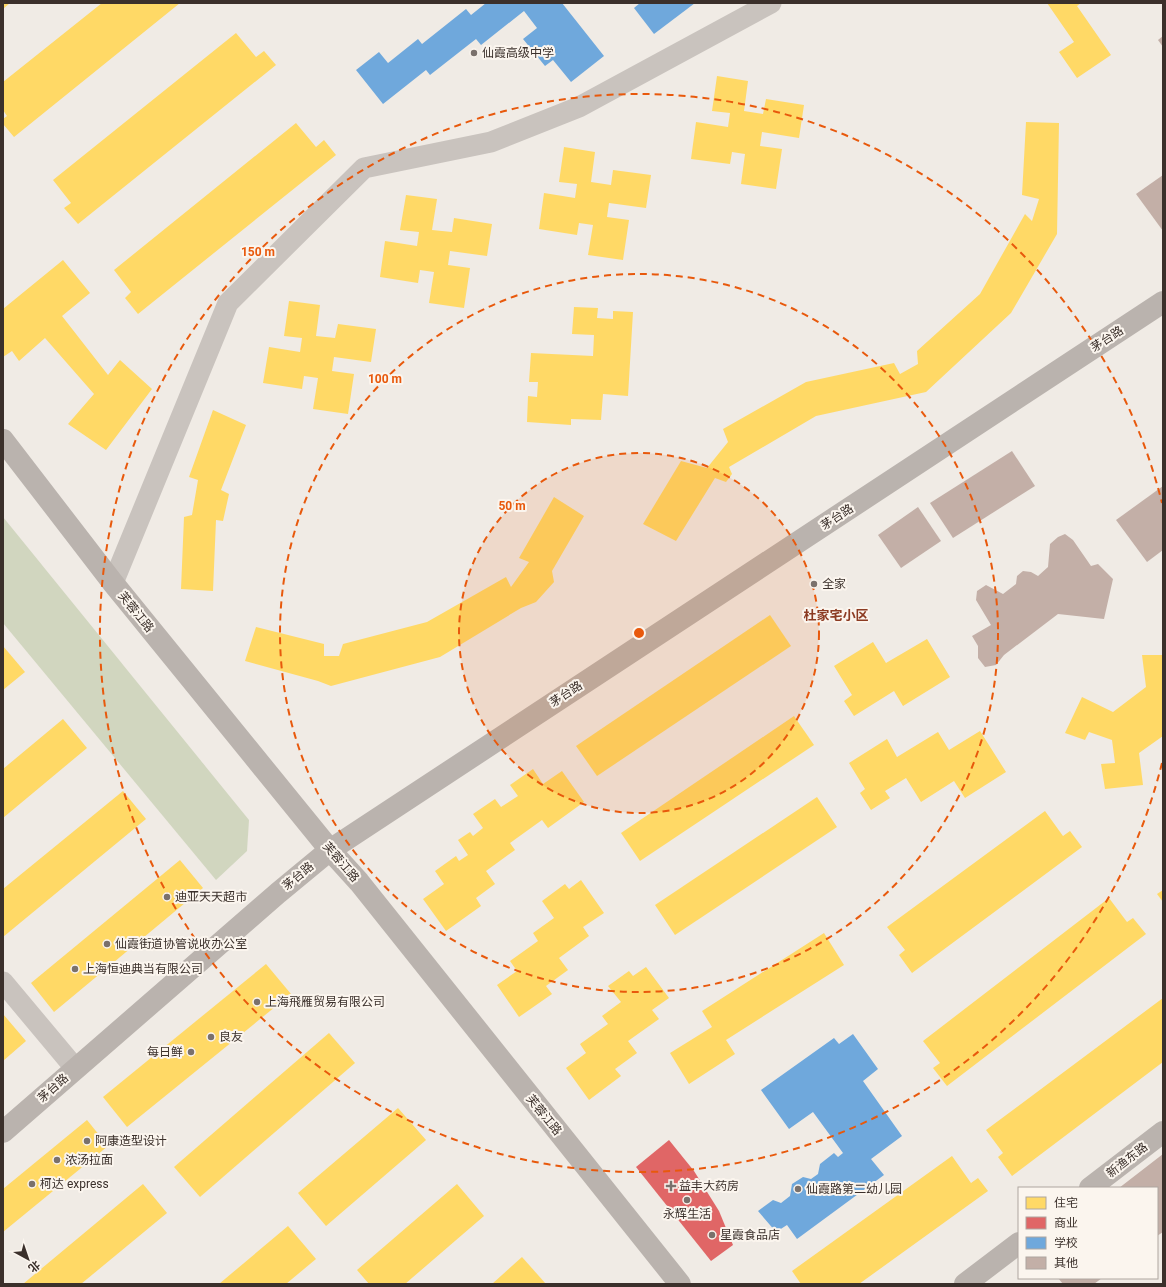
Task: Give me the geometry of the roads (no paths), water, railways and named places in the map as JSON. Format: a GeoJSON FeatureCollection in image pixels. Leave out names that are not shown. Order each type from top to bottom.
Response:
{"type":"FeatureCollection","features":[{"type":"Feature","properties":{"kind":"street"},"geometry":{"type":"LineString","coordinates":[[113,583],[228,303],[364,168],[491,142],[528,128],[579,107],[771,3]]}},
{"type":"Feature","properties":{"kind":"street","name":"茅台路"},"geometry":{"type":"LineString","coordinates":[[3,1132],[75,1068],[330,850],[1163,302]]}},
{"type":"Feature","properties":{"kind":"street","name":"芙蓉江路"},"geometry":{"type":"LineString","coordinates":[[3,440],[113,583],[330,850],[359,882],[680,1284]]}},
{"type":"Feature","properties":{"kind":"street"},"geometry":{"type":"LineString","coordinates":[[3,982],[75,1068]]}},
{"type":"Feature","properties":{"kind":"street","name":"新渔东路"},"geometry":{"type":"LineString","coordinates":[[1091,1187],[1163,1132]]}},
{"type":"Feature","properties":{"kind":"street"},"geometry":{"type":"LineString","coordinates":[[965,1284],[1018,1244]]}},
{"type":"Feature","properties":{"kind":"place","name":"仙霞高级中学"},"geometry":{"type":"Point","coordinates":[474,53]}},
{"type":"Feature","properties":{"kind":"place","name":"全家"},"geometry":{"type":"Point","coordinates":[814,584]}},
{"type":"Feature","properties":{"kind":"place","name":"迪亚天天超市"},"geometry":{"type":"Point","coordinates":[167,897]}},
{"type":"Feature","properties":{"kind":"place","name":"仙霞街道协管说收办公室"},"geometry":{"type":"Point","coordinates":[107,944]}},
{"type":"Feature","properties":{"kind":"place","name":"上海恒迪典当有限公司"},"geometry":{"type":"Point","coordinates":[75,969]}},
{"type":"Feature","properties":{"kind":"place","name":"上海飛雁贸易有限公司"},"geometry":{"type":"Point","coordinates":[257,1002]}},
{"type":"Feature","properties":{"kind":"place","name":"良友"},"geometry":{"type":"Point","coordinates":[211,1037]}},
{"type":"Feature","properties":{"kind":"place","name":"每日鲜"},"geometry":{"type":"Point","coordinates":[191,1052]}},
{"type":"Feature","properties":{"kind":"place","name":"阿康造型设计"},"geometry":{"type":"Point","coordinates":[87,1141]}},
{"type":"Feature","properties":{"kind":"place","name":"浓汤拉面"},"geometry":{"type":"Point","coordinates":[57,1160]}},
{"type":"Feature","properties":{"kind":"place","name":"柯达 express"},"geometry":{"type":"Point","coordinates":[32,1184]}},
{"type":"Feature","properties":{"kind":"place","name":"益丰大药房"},"geometry":{"type":"Point","coordinates":[671,1186]}},
{"type":"Feature","properties":{"kind":"place","name":"仙霞路第二幼儿园"},"geometry":{"type":"Point","coordinates":[798,1189]}},
{"type":"Feature","properties":{"kind":"place","name":"永辉生活"},"geometry":{"type":"Point","coordinates":[687,1200]}},
{"type":"Feature","properties":{"kind":"place","name":"星霞食品店"},"geometry":{"type":"Point","coordinates":[712,1235]}},
{"type":"Feature","properties":{"kind":"district","name":"杜家宅小区"},"geometry":{"type":"Point","coordinates":[836,615]}}]}
